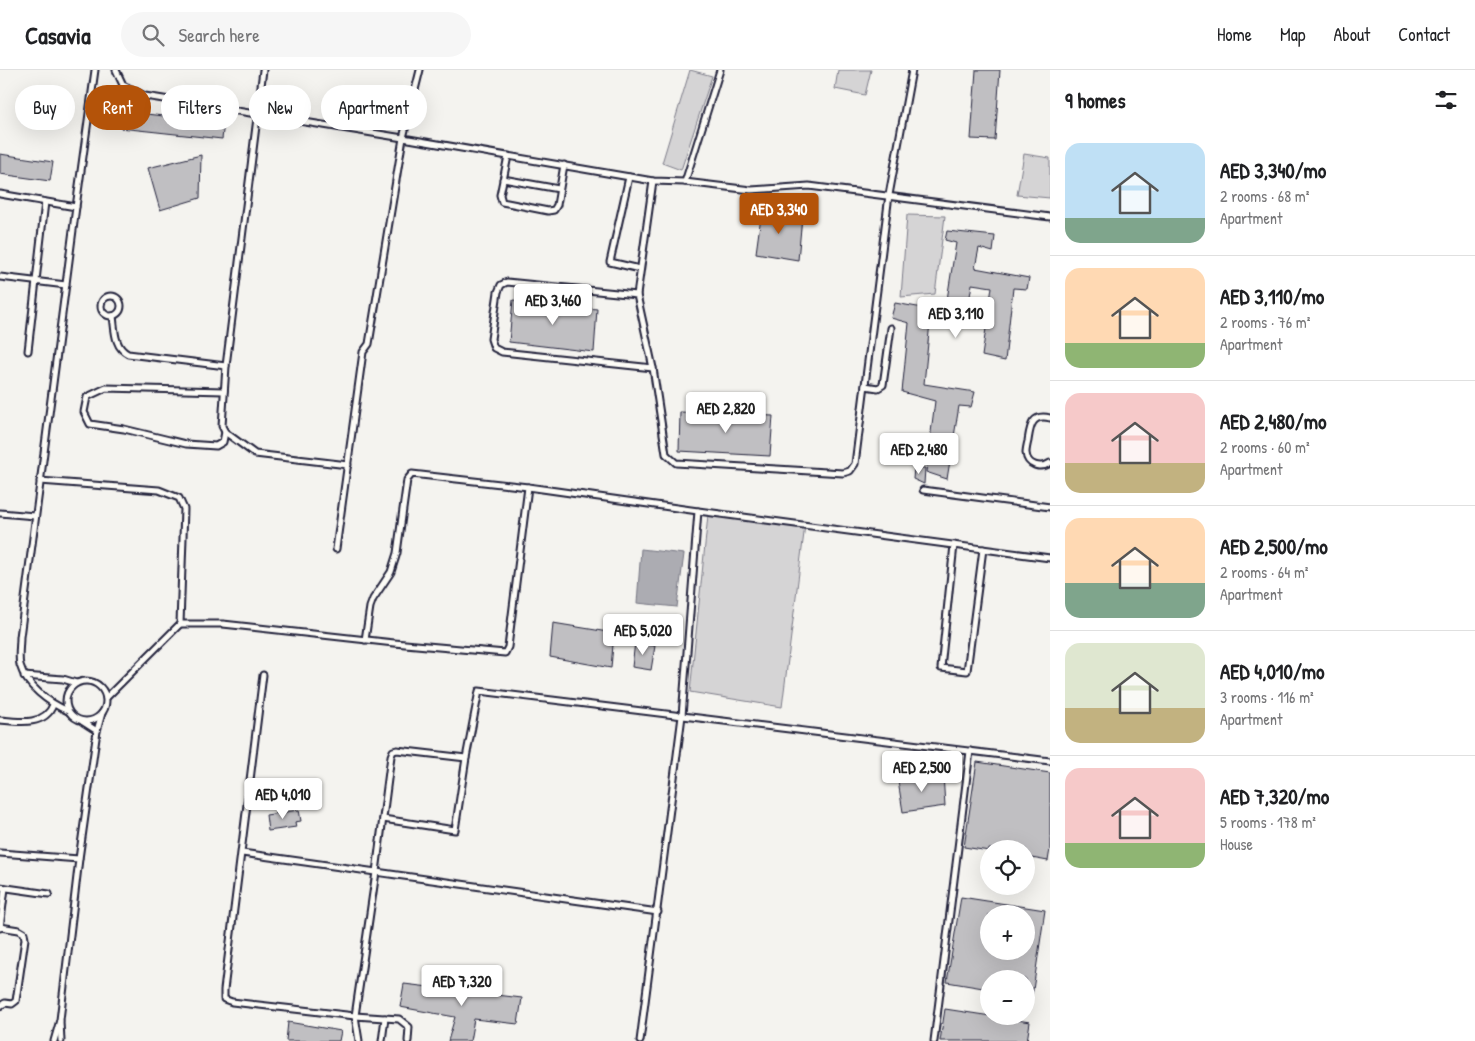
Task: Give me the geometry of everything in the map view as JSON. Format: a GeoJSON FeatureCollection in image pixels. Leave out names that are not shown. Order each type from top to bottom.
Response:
{"type":"FeatureCollection","features":[{"type":"Feature","properties":{"kind":"lane"},"geometry":{"type":"LineString","coordinates":[[68,711],[53,704],[24,676],[20,664],[20,637],[95,70]]}},
{"type":"Feature","properties":{"kind":"lane"},"geometry":{"type":"LineString","coordinates":[[116,70],[122,85],[145,96],[249,113]]}},
{"type":"Feature","properties":{"kind":"lane"},"geometry":{"type":"LineString","coordinates":[[262,85],[264,70]]}},
{"type":"Feature","properties":{"kind":"lane"},"geometry":{"type":"LineString","coordinates":[[336,549],[363,352],[369,344],[403,138],[420,70]]}},
{"type":"Feature","properties":{"kind":"lane"},"geometry":{"type":"LineString","coordinates":[[685,182],[720,70]]}},
{"type":"Feature","properties":{"kind":"lane"},"geometry":{"type":"LineString","coordinates":[[653,181],[637,295],[653,368],[666,454],[676,463],[843,473],[850,470],[855,464],[889,195],[912,70]]}},
{"type":"Feature","properties":{"kind":"lane"},"geometry":{"type":"LineString","coordinates":[[311,123],[653,181],[685,182],[750,190],[810,186],[1050,217]]}},
{"type":"Feature","properties":{"kind":"lane"},"geometry":{"type":"LineString","coordinates":[[255,130],[226,366],[222,426],[225,432],[256,454],[348,465]]}},
{"type":"Feature","properties":{"kind":"lane"},"geometry":{"type":"LineString","coordinates":[[508,156],[500,198],[502,202],[548,211],[556,208],[564,166]]}},
{"type":"Feature","properties":{"kind":"lane"},"geometry":{"type":"LineString","coordinates":[[629,177],[610,262],[640,269]]}},
{"type":"Feature","properties":{"kind":"lane"},"geometry":{"type":"LineString","coordinates":[[503,179],[559,189]]}},
{"type":"Feature","properties":{"kind":"lane"},"geometry":{"type":"LineString","coordinates":[[0,194],[76,207]]}},
{"type":"Feature","properties":{"kind":"lane"},"geometry":{"type":"LineString","coordinates":[[28,351],[46,202]]}},
{"type":"Feature","properties":{"kind":"lane"},"geometry":{"type":"LineString","coordinates":[[0,277],[37,283],[66,285]]}},
{"type":"Feature","properties":{"kind":"lane"},"geometry":{"type":"LineString","coordinates":[[637,295],[507,282],[500,285],[498,292],[491,339],[494,348],[502,352],[653,368]]}},
{"type":"Feature","properties":{"kind":"lane"},"geometry":{"type":"LineString","coordinates":[[109,296],[116,297],[121,302],[121,309],[113,316],[106,315],[101,310],[103,299],[109,296]]}},
{"type":"Feature","properties":{"kind":"lane"},"geometry":{"type":"LineString","coordinates":[[113,316],[117,343],[121,350],[128,354],[226,366]]}},
{"type":"Feature","properties":{"kind":"lane"},"geometry":{"type":"LineString","coordinates":[[865,386],[878,388],[883,385],[891,328]]}},
{"type":"Feature","properties":{"kind":"lane"},"geometry":{"type":"LineString","coordinates":[[224,391],[106,388],[87,397],[84,412],[90,424],[124,429],[186,444],[216,446],[223,442],[225,432]]}},
{"type":"Feature","properties":{"kind":"lane"},"geometry":{"type":"LineString","coordinates":[[1050,418],[1037,418],[1033,422],[1030,427],[1026,454],[1028,460],[1039,467],[1050,464]]}},
{"type":"Feature","properties":{"kind":"lane"},"geometry":{"type":"LineString","coordinates":[[365,640],[370,607],[391,572],[397,553],[409,476],[412,474],[528,487],[1050,558]]}},
{"type":"Feature","properties":{"kind":"lane"},"geometry":{"type":"LineString","coordinates":[[40,481],[160,490],[179,498],[184,509],[180,624],[106,698]]}},
{"type":"Feature","properties":{"kind":"lane"},"geometry":{"type":"LineString","coordinates":[[180,624],[223,624],[505,653],[508,647],[528,487]]}},
{"type":"Feature","properties":{"kind":"lane"},"geometry":{"type":"LineString","coordinates":[[923,490],[1050,507]]}},
{"type":"Feature","properties":{"kind":"lane"},"geometry":{"type":"LineString","coordinates":[[640,1041],[682,716],[698,510]]}},
{"type":"Feature","properties":{"kind":"lane"},"geometry":{"type":"LineString","coordinates":[[0,513],[36,516]]}},
{"type":"Feature","properties":{"kind":"lane"},"geometry":{"type":"LineString","coordinates":[[954,546],[940,668],[967,671],[983,549]]}},
{"type":"Feature","properties":{"kind":"lane"},"geometry":{"type":"LineString","coordinates":[[264,675],[224,999],[232,1002],[399,1019],[409,1027],[408,1041]]}},
{"type":"Feature","properties":{"kind":"lane"},"geometry":{"type":"LineString","coordinates":[[24,676],[63,679],[76,683]]}},
{"type":"Feature","properties":{"kind":"lane"},"geometry":{"type":"LineString","coordinates":[[54,1041],[60,1020],[79,859],[97,731],[106,706],[104,690],[98,684],[83,680],[70,688],[66,695],[65,703],[73,717],[97,731]]}},
{"type":"Feature","properties":{"kind":"lane"},"geometry":{"type":"LineString","coordinates":[[383,819],[455,830],[479,691],[1050,761]]}},
{"type":"Feature","properties":{"kind":"lane"},"geometry":{"type":"LineString","coordinates":[[0,720],[19,722],[40,719],[50,713],[53,704]]}},
{"type":"Feature","properties":{"kind":"lane"},"geometry":{"type":"LineString","coordinates":[[80,721],[96,719],[102,713]]}},
{"type":"Feature","properties":{"kind":"lane"},"geometry":{"type":"LineString","coordinates":[[359,1041],[355,1016],[391,756],[393,751],[397,750],[466,758]]}},
{"type":"Feature","properties":{"kind":"lane"},"geometry":{"type":"LineString","coordinates":[[934,1041],[970,751]]}},
{"type":"Feature","properties":{"kind":"lane"},"geometry":{"type":"LineString","coordinates":[[0,852],[79,859]]}},
{"type":"Feature","properties":{"kind":"lane"},"geometry":{"type":"LineString","coordinates":[[242,853],[658,912]]}},
{"type":"Feature","properties":{"kind":"lane"},"geometry":{"type":"LineString","coordinates":[[0,1006],[5,1003],[12,1004],[16,1001],[25,938],[24,933],[19,930],[0,928],[2,888],[49,894]]}},
{"type":"Feature","properties":{"kind":"lane"},"geometry":{"type":"LineString","coordinates":[[382,1041],[385,1018]]}},
{"type":"Feature","properties":{"kind":"lane"},"geometry":{"type":"LineString","coordinates":[[60,1020],[61,1041]]}},
{"type":"Feature","properties":{"kind":"shaded area"},"geometry":{"type":"Polygon","coordinates":[[[690,70],[712,76],[681,170],[662,163],[690,70]]]}},
{"type":"Feature","properties":{"kind":"shaded area"},"geometry":{"type":"Polygon","coordinates":[[[838,70],[871,70],[865,95],[835,89],[838,70]]]}},
{"type":"Feature","properties":{"kind":"shaded area"},"geometry":{"type":"Polygon","coordinates":[[[1024,154],[1050,158],[1050,198],[1017,195],[1024,154]]]}},
{"type":"Feature","properties":{"kind":"shaded area"},"geometry":{"type":"Polygon","coordinates":[[[907,215],[945,216],[935,294],[901,297],[907,215]]]}},
{"type":"Feature","properties":{"kind":"shaded area"},"geometry":{"type":"Polygon","coordinates":[[[708,515],[805,525],[782,707],[690,692],[708,515]]]}},
{"type":"Feature","properties":{"kind":"shaded area"},"geometry":{"type":"Polygon","coordinates":[[[641,549],[684,554],[677,607],[637,603],[641,549]]]}},
{"type":"Feature","properties":{"kind":"building"},"geometry":{"type":"Polygon","coordinates":[[[976,70],[1000,70],[995,140],[971,139],[976,70]]]}},
{"type":"Feature","properties":{"kind":"building"},"geometry":{"type":"Polygon","coordinates":[[[151,115],[161,116],[161,130],[223,130],[222,139],[139,130],[151,130],[151,115]]]}},
{"type":"Feature","properties":{"kind":"building"},"geometry":{"type":"Polygon","coordinates":[[[0,154],[53,162],[50,181],[0,174],[0,154]]]}},
{"type":"Feature","properties":{"kind":"building"},"geometry":{"type":"Polygon","coordinates":[[[201,155],[200,198],[160,210],[148,168],[201,155]]]}},
{"type":"Feature","properties":{"kind":"building"},"geometry":{"type":"Polygon","coordinates":[[[762,209],[802,217],[798,260],[756,253],[762,209]]]}},
{"type":"Feature","properties":{"kind":"building"},"geometry":{"type":"Polygon","coordinates":[[[947,231],[995,236],[993,252],[979,248],[975,268],[1029,278],[1027,289],[1013,288],[1005,361],[982,356],[992,287],[972,284],[966,321],[930,322],[924,384],[975,392],[971,407],[959,406],[947,479],[926,472],[935,401],[902,392],[909,323],[891,318],[895,303],[945,312],[956,243],[945,240],[947,231]]]}},
{"type":"Feature","properties":{"kind":"building"},"geometry":{"type":"Polygon","coordinates":[[[513,300],[597,309],[594,352],[509,342],[513,300]]]}},
{"type":"Feature","properties":{"kind":"building"},"geometry":{"type":"Polygon","coordinates":[[[680,412],[773,416],[770,456],[679,451],[680,412]]]}},
{"type":"Feature","properties":{"kind":"building"},"geometry":{"type":"Polygon","coordinates":[[[914,468],[925,468],[924,484],[913,479],[914,468]]]}},
{"type":"Feature","properties":{"kind":"building"},"geometry":{"type":"Polygon","coordinates":[[[553,623],[614,633],[611,668],[550,657],[553,623]]]}},
{"type":"Feature","properties":{"kind":"building"},"geometry":{"type":"Polygon","coordinates":[[[635,642],[655,646],[651,670],[632,667],[635,642]]]}},
{"type":"Feature","properties":{"kind":"building"},"geometry":{"type":"Polygon","coordinates":[[[977,762],[1050,773],[1050,849],[1048,861],[1035,859],[1035,840],[980,840],[980,850],[964,847],[977,762]]]}},
{"type":"Feature","properties":{"kind":"building"},"geometry":{"type":"Polygon","coordinates":[[[943,774],[945,806],[903,812],[898,781],[911,780],[911,776],[943,774]]]}},
{"type":"Feature","properties":{"kind":"building"},"geometry":{"type":"Polygon","coordinates":[[[299,810],[301,821],[295,822],[296,827],[268,831],[266,815],[299,810]]]}},
{"type":"Feature","properties":{"kind":"building"},"geometry":{"type":"Polygon","coordinates":[[[961,897],[1013,905],[980,905],[980,960],[1035,960],[1035,908],[1045,910],[1035,976],[1035,970],[980,970],[980,988],[947,982],[961,897]]]}},
{"type":"Feature","properties":{"kind":"building"},"geometry":{"type":"Polygon","coordinates":[[[404,984],[522,998],[518,1024],[474,1019],[470,1041],[448,1041],[455,1017],[400,1007],[404,984]]]}},
{"type":"Feature","properties":{"kind":"building"},"geometry":{"type":"Polygon","coordinates":[[[945,1009],[980,1014],[980,1025],[1030,1025],[1027,1041],[940,1041],[945,1009]]]}},
{"type":"Feature","properties":{"kind":"building"},"geometry":{"type":"Polygon","coordinates":[[[288,1022],[341,1031],[339,1041],[286,1041],[288,1022]]]}}]}
